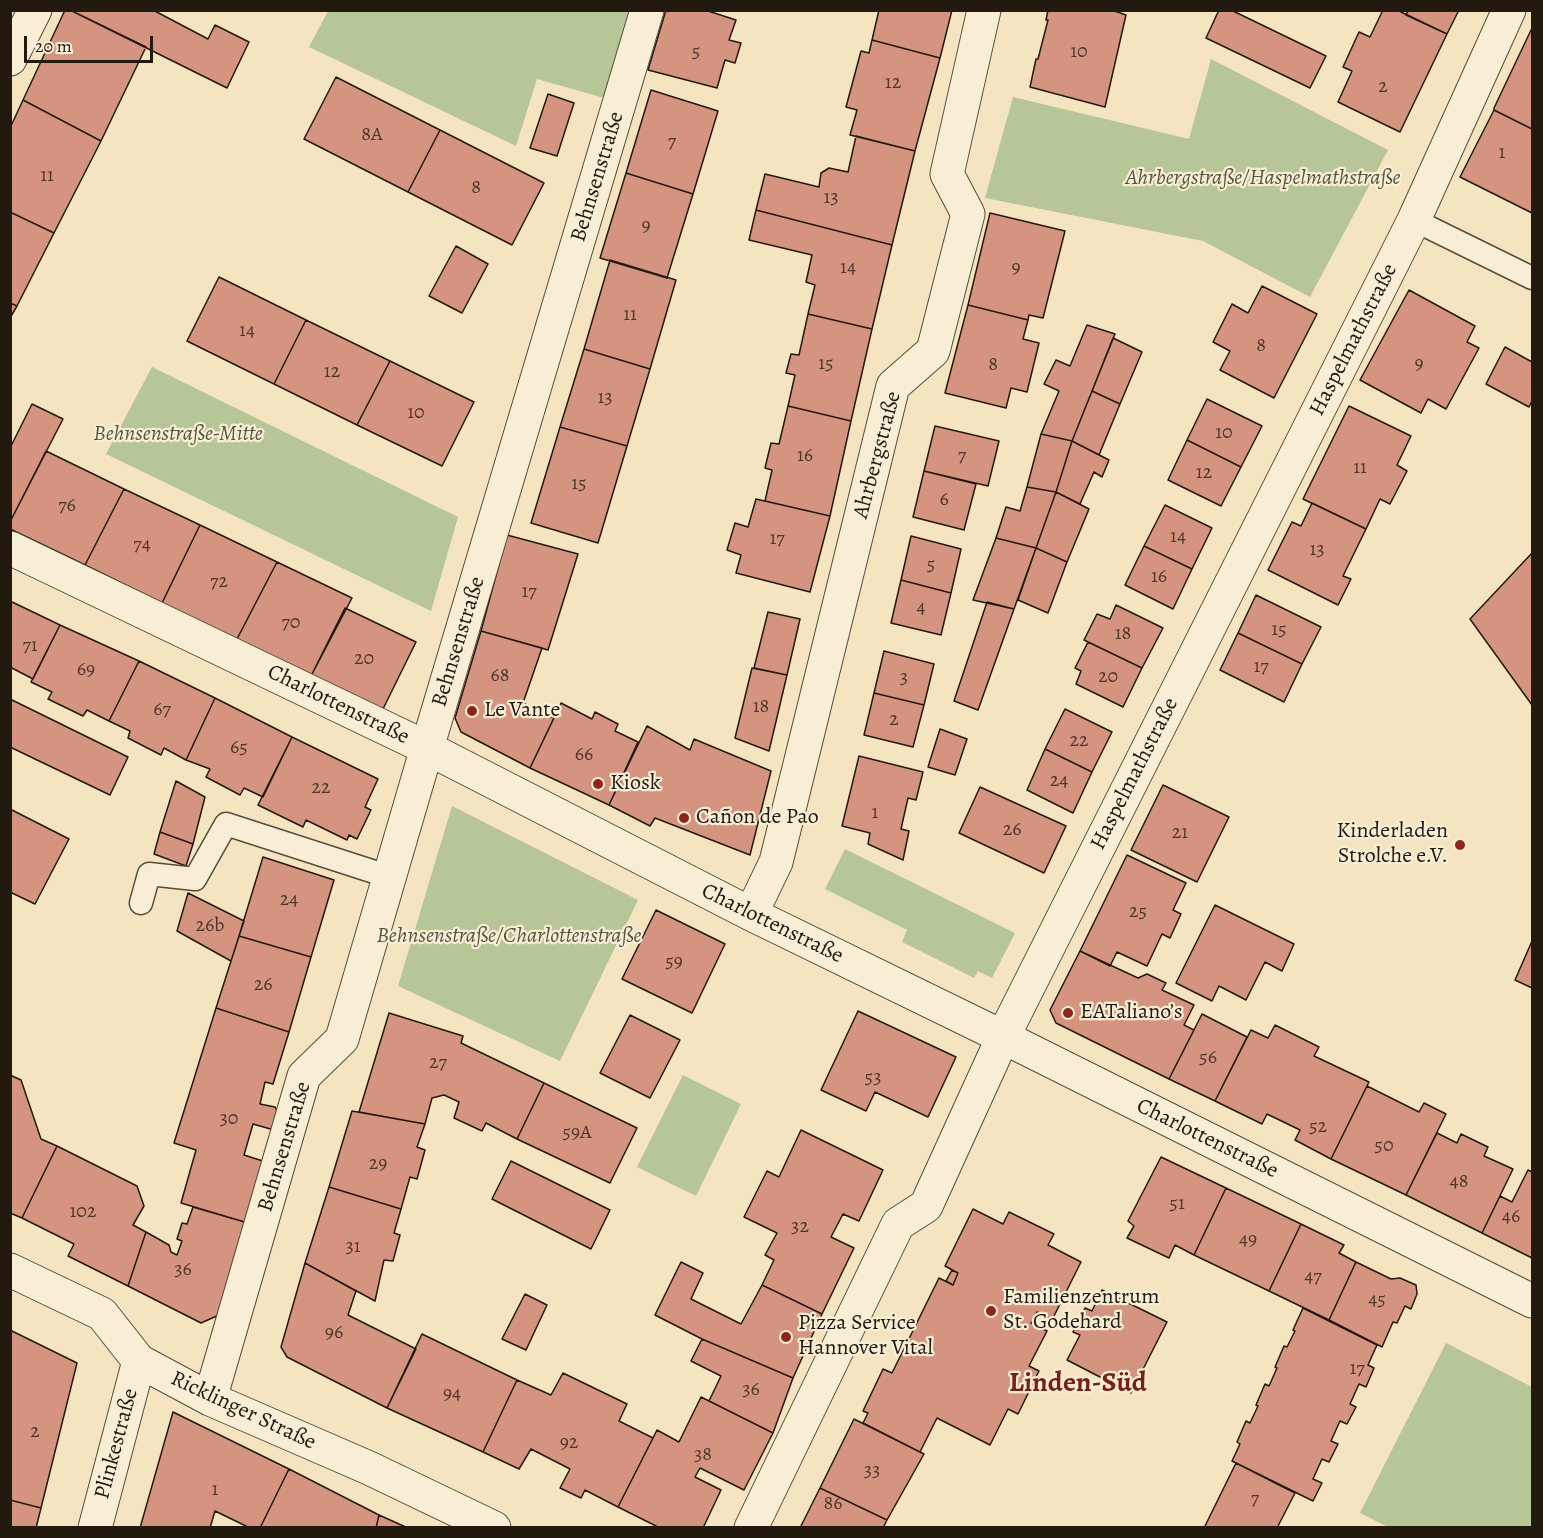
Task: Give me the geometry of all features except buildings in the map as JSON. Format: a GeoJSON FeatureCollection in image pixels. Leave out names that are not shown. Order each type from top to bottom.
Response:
{"type":"FeatureCollection","features":[{"type":"Feature","properties":{"kind":"street"},"geometry":{"type":"LineString","coordinates":[[10,60],[35,10]]}},
{"type":"Feature","properties":{"kind":"street","name":"Behnsenstraße"},"geometry":{"type":"LineString","coordinates":[[210,1399],[304,1076],[342,1039],[647,10]]}},
{"type":"Feature","properties":{"kind":"street","name":"Ahrbergstraße"},"geometry":{"type":"LineString","coordinates":[[751,914],[776,862],[893,386],[933,351],[968,213],[947,174],[984,10]]}},
{"type":"Feature","properties":{"kind":"street","name":"Haspelmathstraße"},"geometry":{"type":"LineString","coordinates":[[751,1527],[898,1224],[926,1206],[1003,1037],[1414,220],[1509,10]]}},
{"type":"Feature","properties":{"kind":"street","name":"Charlottenstraße"},"geometry":{"type":"LineString","coordinates":[[10,548],[427,748],[751,914],[1533,1301]]}},
{"type":"Feature","properties":{"kind":"street","name":"Ricklinger Straße"},"geometry":{"type":"LineString","coordinates":[[10,1270],[102,1314],[139,1361],[210,1399],[369,1468],[494,1527]]}},
{"type":"Feature","properties":{"kind":"street","name":"Plinkestraße"},"geometry":{"type":"LineString","coordinates":[[95,1527],[139,1361]]}},
{"type":"Feature","properties":{"kind":"lane"},"geometry":{"type":"LineString","coordinates":[[1414,220],[1533,278]]}},
{"type":"Feature","properties":{"kind":"lane"},"geometry":{"type":"LineString","coordinates":[[141,903],[149,873],[195,879],[226,824],[390,877]]}},
{"type":"Feature","properties":{"kind":"green space"},"geometry":{"type":"Polygon","coordinates":[[[328,11],[629,11],[604,98],[537,79],[516,146],[309,47],[328,11]]]}},
{"type":"Feature","properties":{"kind":"green space","name":"Ahrbergstraße/Haspelmathstraße"},"geometry":{"type":"Polygon","coordinates":[[[1211,59],[1388,150],[1310,297],[1203,241],[985,198],[1013,97],[1189,139],[1211,59]]]}},
{"type":"Feature","properties":{"kind":"green space","name":"Behnsenstraße-Mitte"},"geometry":{"type":"Polygon","coordinates":[[[152,367],[458,517],[431,611],[106,454],[152,367]]]}},
{"type":"Feature","properties":{"kind":"green space","name":"Behnsenstraße/Charlottenstraße"},"geometry":{"type":"Polygon","coordinates":[[[452,806],[638,900],[560,1061],[398,986],[452,806]]]}},
{"type":"Feature","properties":{"kind":"green space"},"geometry":{"type":"Polygon","coordinates":[[[845,849],[1015,933],[992,978],[978,971],[974,978],[902,942],[907,930],[825,889],[845,849]]]}},
{"type":"Feature","properties":{"kind":"green space"},"geometry":{"type":"Polygon","coordinates":[[[683,1075],[741,1104],[696,1196],[637,1167],[683,1075]]]}},
{"type":"Feature","properties":{"kind":"green space"},"geometry":{"type":"Polygon","coordinates":[[[1446,1343],[1532,1387],[1532,1527],[1388,1527],[1360,1513],[1446,1343]]]}},
{"type":"Feature","properties":{"kind":"place","name":"Le Vante"},"geometry":{"type":"Point","coordinates":[472,711]}},
{"type":"Feature","properties":{"kind":"place","name":"Kiosk"},"geometry":{"type":"Point","coordinates":[598,784]}},
{"type":"Feature","properties":{"kind":"place","name":"Cañon de Pao"},"geometry":{"type":"Point","coordinates":[684,818]}},
{"type":"Feature","properties":{"kind":"place","name":"Kinderladen Strolche e.V."},"geometry":{"type":"Point","coordinates":[1460,845]}},
{"type":"Feature","properties":{"kind":"place","name":"EATaliano’s"},"geometry":{"type":"Point","coordinates":[1068,1013]}},
{"type":"Feature","properties":{"kind":"place","name":"Familienzentrum St. Godehard"},"geometry":{"type":"Point","coordinates":[991,1311]}},
{"type":"Feature","properties":{"kind":"place","name":"Pizza Service Hannover Vital"},"geometry":{"type":"Point","coordinates":[786,1337]}},
{"type":"Feature","properties":{"kind":"district","name":"Linden-Süd"},"geometry":{"type":"Point","coordinates":[1078,1384]}}]}
